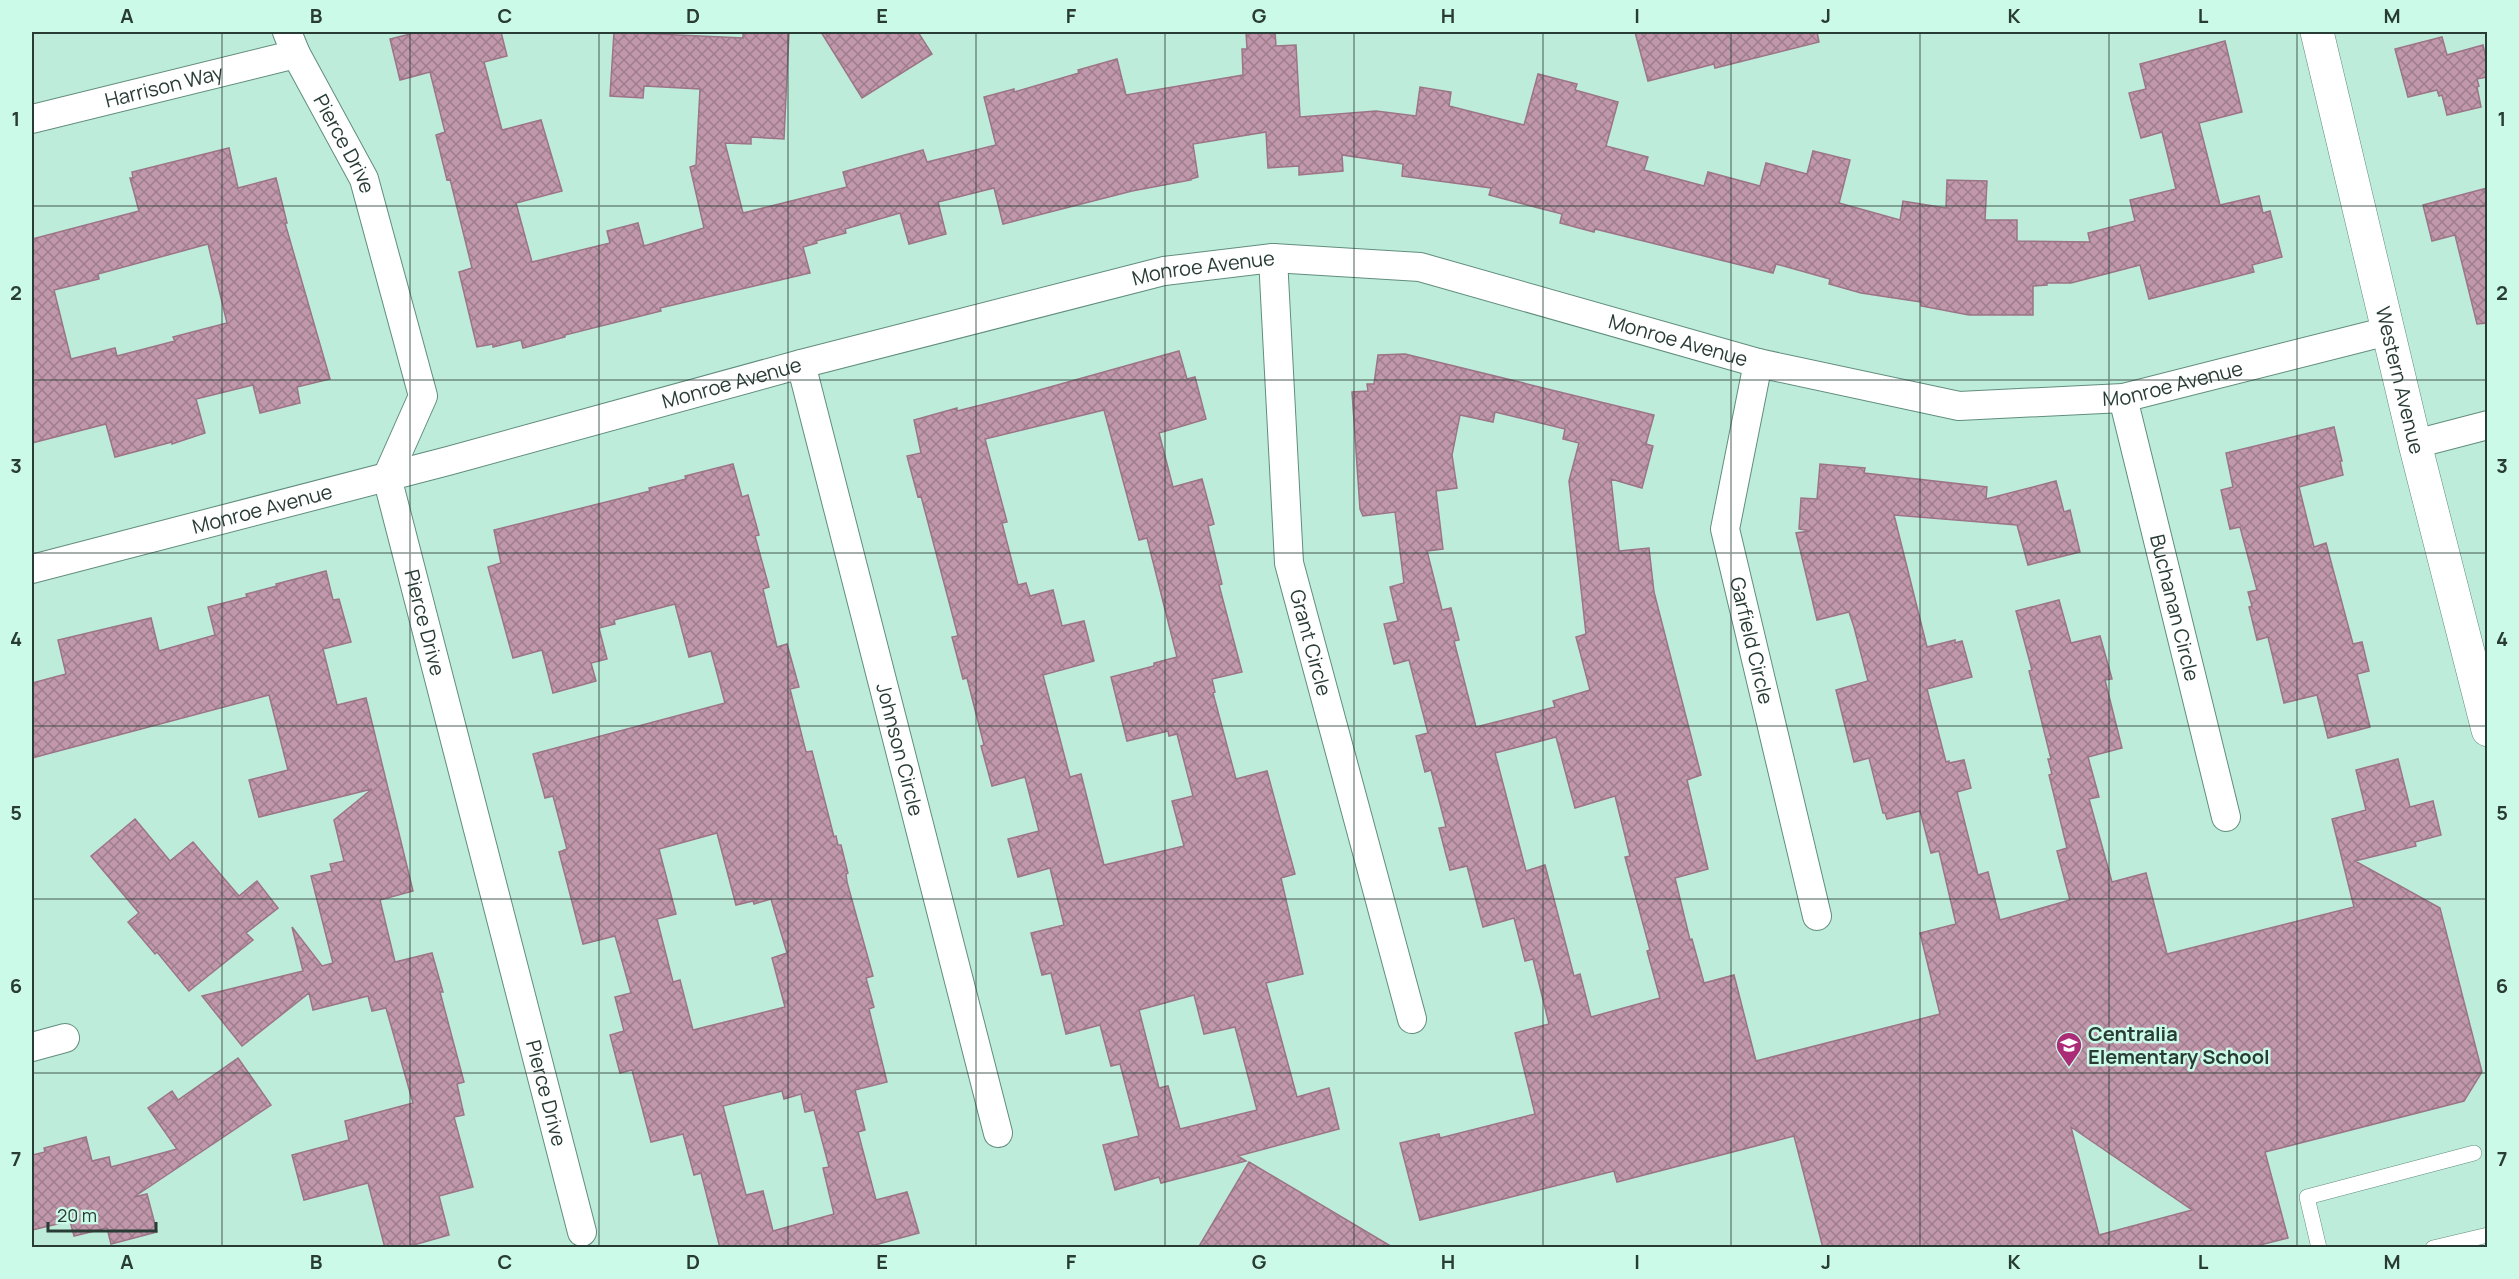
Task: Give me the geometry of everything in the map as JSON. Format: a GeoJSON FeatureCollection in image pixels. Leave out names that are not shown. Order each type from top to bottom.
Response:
{"type":"FeatureCollection","features":[{"type":"Feature","properties":{"kind":"main road","name":"Western Avenue"},"geometry":{"type":"LineString","coordinates":[[2317,32],[2415,444],[2487,730]]}},
{"type":"Feature","properties":{"kind":"street","name":"Harrison Way"},"geometry":{"type":"LineString","coordinates":[[32,119],[292,43]]}},
{"type":"Feature","properties":{"kind":"street","name":"Pierce Drive"},"geometry":{"type":"LineString","coordinates":[[292,43],[364,179],[423,396],[387,477],[582,1232]]}},
{"type":"Feature","properties":{"kind":"street","name":"Monroe Avenue"},"geometry":{"type":"LineString","coordinates":[[32,569],[387,477],[801,364],[1164,271],[1273,258],[1420,267],[1758,363],[1959,406],[2123,398],[2388,331]]}},
{"type":"Feature","properties":{"kind":"street","name":"Grant Circle"},"geometry":{"type":"LineString","coordinates":[[1273,258],[1289,563],[1412,1019]]}},
{"type":"Feature","properties":{"kind":"street","name":"Garfield Circle"},"geometry":{"type":"LineString","coordinates":[[1758,363],[1725,529],[1817,916]]}},
{"type":"Feature","properties":{"kind":"street","name":"Johnson Circle"},"geometry":{"type":"LineString","coordinates":[[801,364],[998,1133]]}},
{"type":"Feature","properties":{"kind":"street","name":"Buchanan Circle"},"geometry":{"type":"LineString","coordinates":[[2123,398],[2226,817]]}},
{"type":"Feature","properties":{"kind":"street"},"geometry":{"type":"LineString","coordinates":[[2415,444],[2487,425]]}},
{"type":"Feature","properties":{"kind":"street"},"geometry":{"type":"LineString","coordinates":[[32,1047],[65,1038]]}},
{"type":"Feature","properties":{"kind":"lane"},"geometry":{"type":"LineString","coordinates":[[2319,1248],[2307,1197],[2474,1153]]}},
{"type":"Feature","properties":{"kind":"lane"},"geometry":{"type":"LineString","coordinates":[[2433,1248],[2487,1235]]}},
{"type":"Feature","properties":{"kind":"building"},"geometry":{"type":"Polygon","coordinates":[[[418,32],[501,32],[507,56],[484,62],[502,130],[541,120],[562,191],[516,203],[532,262],[610,243],[607,231],[638,223],[644,246],[704,228],[690,167],[696,165],[700,89],[644,86],[643,98],[610,96],[614,32],[743,38],[743,32],[789,32],[784,139],[751,137],[751,144],[725,143],[743,213],[847,187],[843,172],[923,150],[927,162],[996,145],[984,97],[1014,89],[1014,92],[1117,59],[1126,95],[1243,75],[1242,49],[1247,49],[1246,32],[1275,32],[1276,46],[1296,45],[1300,117],[1376,111],[1416,116],[1420,87],[1451,92],[1449,106],[1524,125],[1538,74],[1577,84],[1575,90],[1618,102],[1606,146],[1648,157],[1644,170],[1704,186],[1708,172],[1760,186],[1766,163],[1807,174],[1813,151],[1850,160],[1839,203],[1900,220],[1903,201],[1946,208],[1947,180],[1987,181],[1985,220],[2017,220],[2017,241],[2090,242],[2088,233],[2135,221],[2130,200],[2176,189],[2162,132],[2141,138],[2129,93],[2146,89],[2140,64],[2225,41],[2242,112],[2199,123],[2220,205],[2259,196],[2263,213],[2270,211],[2282,257],[2252,265],[2254,272],[2149,299],[2140,265],[2071,283],[2047,283],[2047,285],[2033,286],[2033,315],[1969,315],[1921,306],[1921,302],[1861,293],[1829,284],[1830,279],[1776,264],[1773,273],[1595,229],[1594,232],[1560,223],[1562,214],[1489,195],[1491,188],[1402,176],[1403,164],[1342,155],[1343,171],[1299,175],[1299,166],[1268,168],[1266,132],[1193,144],[1198,177],[1191,180],[1132,191],[1003,224],[994,188],[938,202],[946,234],[909,244],[900,213],[845,229],[846,233],[803,247],[810,273],[660,308],[661,311],[523,348],[521,340],[493,347],[493,344],[477,347],[459,272],[472,268],[450,179],[447,180],[436,135],[445,132],[430,72],[400,80],[390,39],[418,32]]]}},
{"type":"Feature","properties":{"kind":"building"},"geometry":{"type":"Polygon","coordinates":[[[821,32],[918,32],[932,54],[862,98],[821,32]]]}},
{"type":"Feature","properties":{"kind":"building"},"geometry":{"type":"Polygon","coordinates":[[[1635,32],[1817,32],[1819,42],[1715,68],[1714,64],[1648,81],[1635,32]]]}},
{"type":"Feature","properties":{"kind":"building"},"geometry":{"type":"Polygon","coordinates":[[[2442,37],[2447,55],[2483,45],[2487,62],[2487,77],[2477,79],[2481,107],[2447,115],[2442,95],[2439,96],[2437,90],[2408,97],[2395,49],[2442,37]]]}},
{"type":"Feature","properties":{"kind":"building"},"geometry":{"type":"Polygon","coordinates":[[[229,148],[238,188],[276,178],[287,223],[285,223],[330,379],[297,387],[300,403],[260,413],[253,385],[196,399],[205,433],[172,444],[172,442],[115,457],[106,424],[32,443],[32,239],[139,211],[130,178],[133,178],[132,172],[229,148]],[[208,244],[98,274],[99,279],[54,290],[71,359],[115,348],[117,356],[175,341],[173,337],[227,323],[208,244]]]}},
{"type":"Feature","properties":{"kind":"building"},"geometry":{"type":"Polygon","coordinates":[[[2487,188],[2487,323],[2477,324],[2455,235],[2432,241],[2423,205],[2487,188]]]}},
{"type":"Feature","properties":{"kind":"building"},"geometry":{"type":"Polygon","coordinates":[[[1179,351],[1187,379],[1195,377],[1206,419],[1159,433],[1173,487],[1202,479],[1214,524],[1208,526],[1222,584],[1219,585],[1242,672],[1212,679],[1215,692],[1213,693],[1236,779],[1267,771],[1295,874],[1281,878],[1303,974],[1266,983],[1297,1097],[1329,1088],[1339,1129],[1238,1156],[1246,1161],[1161,1183],[1159,1177],[1115,1190],[1103,1145],[1139,1136],[1120,1064],[1111,1066],[1100,1025],[1066,1034],[1051,973],[1042,975],[1031,933],[1064,925],[1050,868],[1018,877],[1008,839],[1039,831],[1025,777],[992,786],[967,678],[963,679],[952,637],[958,636],[921,496],[918,497],[907,456],[921,453],[914,420],[957,408],[957,411],[1179,351]],[[1104,410],[985,439],[1007,522],[1002,523],[1018,585],[1026,583],[1030,596],[1053,590],[1062,626],[1084,621],[1094,661],[1043,675],[1070,777],[1081,774],[1104,865],[1184,846],[1172,801],[1193,796],[1177,734],[1169,736],[1168,731],[1127,741],[1111,677],[1154,666],[1154,663],[1177,657],[1147,538],[1139,540],[1104,410]],[[1194,995],[1139,1010],[1159,1088],[1168,1086],[1180,1129],[1257,1110],[1235,1027],[1204,1034],[1194,995]]]}},
{"type":"Feature","properties":{"kind":"building"},"geometry":{"type":"Polygon","coordinates":[[[1405,354],[1654,415],[1646,444],[1653,446],[1642,488],[1611,479],[1619,551],[1649,548],[1654,592],[1701,775],[1687,780],[1708,869],[1675,878],[1690,940],[1692,939],[1704,983],[1734,975],[1756,1061],[1940,1014],[1920,933],[1956,924],[1939,851],[1931,853],[1920,811],[1887,819],[1883,813],[1869,758],[1854,762],[1836,690],[1868,681],[1849,612],[1817,620],[1796,533],[1810,531],[1799,529],[1801,498],[1817,499],[1820,464],[1865,468],[1864,473],[1987,487],[1986,499],[2056,481],[2064,512],[2070,510],[2080,552],[2028,565],[2017,525],[1894,515],[1927,647],[1955,640],[1955,643],[1962,641],[1972,677],[1927,689],[1946,762],[1964,760],[1971,788],[1957,792],[1978,875],[1988,872],[2000,920],[2070,900],[2057,851],[2067,848],[2049,775],[2052,774],[2048,759],[2051,759],[2029,671],[2032,670],[2016,611],[2059,600],[2071,643],[2100,636],[2112,679],[2105,680],[2122,748],[2088,757],[2099,797],[2089,799],[2112,882],[2146,873],[2167,954],[2354,907],[2332,819],[2366,810],[2356,770],[2398,759],[2410,807],[2433,801],[2441,835],[2415,842],[2416,846],[2355,861],[2440,908],[2482,1072],[2464,1101],[2265,1152],[2288,1238],[2248,1248],[1823,1248],[1794,1136],[1617,1182],[1614,1171],[1420,1220],[1400,1143],[1439,1134],[1440,1138],[1535,1114],[1515,1033],[1549,1024],[1533,959],[1525,961],[1514,918],[1483,927],[1467,866],[1450,870],[1439,828],[1446,827],[1431,770],[1425,772],[1416,736],[1428,733],[1409,660],[1394,664],[1384,624],[1398,621],[1390,587],[1404,583],[1395,512],[1363,516],[1360,509],[1352,392],[1368,391],[1367,384],[1374,384],[1378,355],[1405,354]],[[1495,412],[1493,422],[1460,415],[1452,455],[1457,488],[1436,491],[1443,549],[1427,551],[1442,610],[1451,608],[1459,640],[1454,641],[1476,727],[1555,707],[1553,701],[1590,690],[1576,637],[1586,634],[1569,481],[1579,443],[1563,439],[1565,429],[1495,412]],[[1556,737],[1495,753],[1526,871],[1545,865],[1574,976],[1580,974],[1591,1017],[1660,998],[1647,951],[1650,950],[1625,857],[1630,856],[1615,796],[1575,808],[1556,737]],[[2071,1127],[2099,1235],[2192,1210],[2071,1127]]]}},
{"type":"Feature","properties":{"kind":"building"},"geometry":{"type":"Polygon","coordinates":[[[2334,427],[2343,475],[2299,487],[2314,547],[2326,543],[2353,644],[2362,642],[2369,671],[2357,674],[2370,727],[2328,738],[2317,695],[2284,703],[2268,637],[2257,640],[2248,592],[2257,590],[2240,527],[2230,529],[2221,490],[2233,487],[2226,453],[2334,427]]]}},
{"type":"Feature","properties":{"kind":"building"},"geometry":{"type":"Polygon","coordinates":[[[733,464],[742,497],[748,495],[759,535],[755,536],[769,587],[763,589],[777,647],[787,644],[799,687],[790,689],[806,752],[812,751],[834,837],[836,836],[838,845],[841,845],[848,873],[846,874],[847,882],[873,976],[866,978],[874,1007],[869,1009],[887,1082],[855,1090],[865,1130],[858,1132],[876,1200],[907,1192],[919,1233],[864,1248],[720,1248],[701,1173],[694,1175],[683,1134],[651,1142],[632,1070],[620,1073],[610,1035],[624,1031],[615,997],[631,993],[615,936],[583,944],[559,852],[567,849],[553,796],[545,798],[533,754],[725,703],[711,651],[689,657],[675,604],[614,620],[615,624],[599,628],[607,659],[591,663],[596,681],[553,693],[542,650],[513,658],[488,567],[501,563],[494,530],[650,491],[649,488],[686,479],[685,476],[733,464]],[[717,833],[659,849],[676,914],[657,919],[673,982],[680,980],[693,1030],[785,1007],[772,958],[787,953],[771,899],[754,904],[753,901],[736,905],[717,833]],[[782,1091],[723,1106],[746,1195],[763,1191],[773,1231],[834,1214],[823,1168],[829,1167],[814,1110],[805,1112],[801,1094],[784,1099],[782,1091]]]}},
{"type":"Feature","properties":{"kind":"building"},"geometry":{"type":"Polygon","coordinates":[[[326,571],[333,600],[339,599],[351,642],[323,649],[337,705],[366,698],[413,891],[380,900],[395,962],[432,953],[464,1082],[457,1084],[464,1115],[454,1117],[473,1187],[439,1196],[449,1235],[403,1248],[385,1248],[368,1183],[304,1200],[292,1155],[349,1140],[345,1121],[413,1103],[386,1008],[372,1011],[368,996],[313,1010],[309,993],[242,1046],[202,996],[303,971],[292,927],[322,966],[333,963],[311,876],[332,871],[330,864],[344,861],[334,820],[372,789],[259,817],[249,780],[288,770],[269,695],[32,758],[32,683],[66,674],[58,640],[151,618],[159,651],[215,635],[208,607],[247,597],[246,594],[277,586],[276,584],[326,571]]]}},
{"type":"Feature","properties":{"kind":"building"},"geometry":{"type":"Polygon","coordinates":[[[135,819],[170,861],[193,842],[239,896],[257,881],[278,908],[246,933],[253,940],[189,991],[157,952],[155,954],[128,922],[139,913],[91,856],[135,819]]]}},
{"type":"Feature","properties":{"kind":"building"},"geometry":{"type":"Polygon","coordinates":[[[238,1058],[271,1105],[134,1197],[147,1194],[157,1232],[111,1244],[107,1228],[74,1236],[70,1221],[32,1230],[32,1155],[45,1152],[44,1148],[86,1137],[92,1161],[109,1157],[111,1167],[177,1149],[148,1108],[172,1091],[178,1100],[238,1058]]]}},
{"type":"Feature","properties":{"kind":"building"},"geometry":{"type":"Polygon","coordinates":[[[1249,1162],[1394,1248],[1198,1248],[1249,1162]]]}},
{"type":"Feature","properties":{"kind":"place","name":"Centralia Elementary School"},"geometry":{"type":"Point","coordinates":[2069,1068]}}]}
